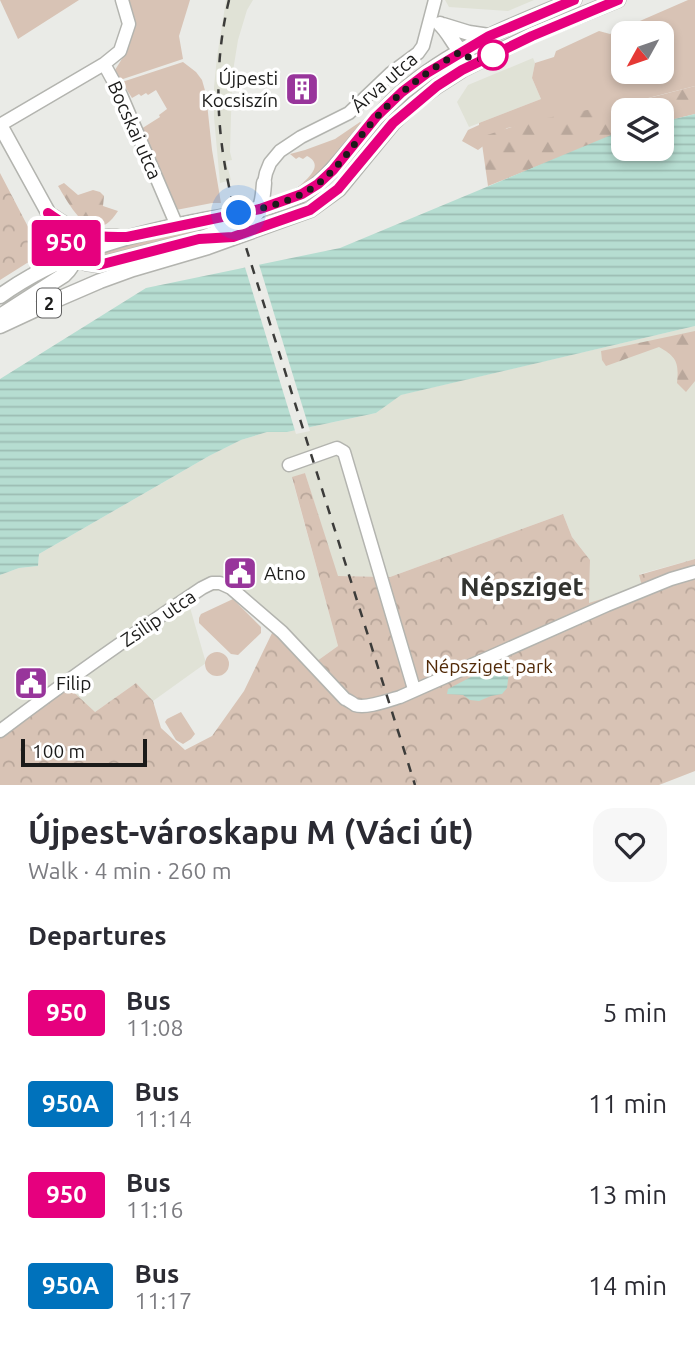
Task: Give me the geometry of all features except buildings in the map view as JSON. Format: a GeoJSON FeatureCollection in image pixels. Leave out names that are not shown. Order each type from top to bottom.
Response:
{"type":"FeatureCollection","features":[{"type":"Feature","properties":{"kind":"main road","name":"2"},"geometry":{"type":"LineString","coordinates":[[0,296],[72,256],[127,237],[260,209],[289,200],[318,184],[333,170],[376,117],[427,73],[489,36],[574,0]]}},
{"type":"Feature","properties":{"kind":"main road","name":"2"},"geometry":{"type":"LineString","coordinates":[[0,327],[100,281],[208,247],[310,210],[338,189],[376,142],[408,109],[437,86],[548,28],[618,0]]}},
{"type":"Feature","properties":{"kind":"main road"},"geometry":{"type":"LineString","coordinates":[[434,22],[489,36]]}},
{"type":"Feature","properties":{"kind":"main road"},"geometry":{"type":"LineString","coordinates":[[434,22],[450,34],[460,52],[483,60]]}},
{"type":"Feature","properties":{"kind":"main road"},"geometry":{"type":"LineString","coordinates":[[0,125],[72,256],[72,268],[64,275],[0,316]]}},
{"type":"Feature","properties":{"kind":"main road"},"geometry":{"type":"LineString","coordinates":[[264,181],[275,194],[289,200]]}},
{"type":"Feature","properties":{"kind":"main road"},"geometry":{"type":"LineString","coordinates":[[72,256],[86,263],[99,265],[199,239],[250,220],[260,209],[264,181]]}},
{"type":"Feature","properties":{"kind":"main road"},"geometry":{"type":"LineString","coordinates":[[48,213],[76,232],[127,237]]}},
{"type":"Feature","properties":{"kind":"main road"},"geometry":{"type":"LineString","coordinates":[[33,276],[46,256],[48,213]]}},
{"type":"Feature","properties":{"kind":"main road"},"geometry":{"type":"LineString","coordinates":[[199,239],[233,237]]}},
{"type":"Feature","properties":{"kind":"main road"},"geometry":{"type":"LineString","coordinates":[[100,281],[152,252]]}},
{"type":"Feature","properties":{"kind":"street","name":"Bocskai utca"},"geometry":{"type":"LineString","coordinates":[[122,0],[129,24],[120,51],[104,64],[121,95],[177,226]]}},
{"type":"Feature","properties":{"kind":"street","name":"Árva utca"},"geometry":{"type":"LineString","coordinates":[[264,181],[270,163],[280,151],[301,136],[349,113],[396,69],[420,51],[434,22],[435,0]]}},
{"type":"Feature","properties":{"kind":"street"},"geometry":{"type":"LineString","coordinates":[[0,125],[104,64]]}},
{"type":"Feature","properties":{"kind":"street"},"geometry":{"type":"LineString","coordinates":[[289,466],[337,448],[344,452],[414,689],[607,605],[695,572]]}},
{"type":"Feature","properties":{"kind":"street","name":"Zsilip utca"},"geometry":{"type":"LineString","coordinates":[[0,731],[122,642],[212,583],[231,588],[282,632],[345,699],[354,705],[377,703],[414,689]]}},
{"type":"Feature","properties":{"kind":"shaded area"},"geometry":{"type":"Polygon","coordinates":[[[226,0],[253,0],[247,10],[238,40],[233,71],[232,160],[226,161],[231,180],[220,183],[214,87],[226,0]]]}},
{"type":"Feature","properties":{"kind":"shaded area"},"geometry":{"type":"Polygon","coordinates":[[[445,0],[534,0],[508,11],[449,7],[445,0]]]}},
{"type":"Feature","properties":{"kind":"shaded area"},"geometry":{"type":"Polygon","coordinates":[[[533,58],[535,63],[532,78],[541,99],[469,127],[457,102],[468,85],[533,58]]]}},
{"type":"Feature","properties":{"kind":"shaded area"},"geometry":{"type":"Polygon","coordinates":[[[695,114],[695,326],[401,395],[376,413],[287,432],[267,432],[241,440],[39,554],[38,566],[19,568],[0,575],[0,379],[146,288],[340,248],[611,135],[611,161],[674,161],[674,119],[695,114]]]}},
{"type":"Feature","properties":{"kind":"shaded area"},"geometry":{"type":"Polygon","coordinates":[[[695,326],[695,559],[640,574],[643,586],[589,604],[590,560],[572,537],[563,514],[390,577],[337,576],[305,473],[292,478],[338,646],[310,666],[242,602],[224,590],[207,592],[189,604],[206,663],[153,701],[136,683],[95,712],[0,732],[0,575],[19,568],[38,566],[39,554],[241,440],[267,432],[287,432],[376,413],[400,395],[695,326]]]}},
{"type":"Feature","properties":{"kind":"shaded area"},"geometry":{"type":"Polygon","coordinates":[[[488,671],[509,672],[507,688],[502,694],[479,701],[470,700],[463,695],[447,694],[448,689],[488,671]]]}},
{"type":"Feature","properties":{"kind":"green space"},"geometry":{"type":"Polygon","coordinates":[[[0,0],[79,0],[18,39],[0,0]]]}},
{"type":"Feature","properties":{"kind":"green space"},"geometry":{"type":"Polygon","coordinates":[[[128,0],[190,0],[179,36],[183,59],[120,80],[115,70],[125,54],[135,25],[128,0]]]}},
{"type":"Feature","properties":{"kind":"green space"},"geometry":{"type":"Polygon","coordinates":[[[688,0],[695,0],[695,86],[648,98],[611,98],[611,114],[507,128],[478,150],[462,141],[468,130],[479,123],[541,99],[532,78],[535,63],[554,57],[556,51],[599,31],[611,34],[611,84],[674,84],[674,21],[640,21],[688,0]]]}},
{"type":"Feature","properties":{"kind":"green space"},"geometry":{"type":"Polygon","coordinates":[[[183,62],[202,80],[206,94],[221,203],[176,210],[141,129],[167,109],[156,90],[148,95],[139,94],[132,98],[122,82],[183,62]]]}},
{"type":"Feature","properties":{"kind":"green space"},"geometry":{"type":"Polygon","coordinates":[[[695,86],[695,114],[674,119],[674,98],[649,98],[695,86]]]}},
{"type":"Feature","properties":{"kind":"green space"},"geometry":{"type":"Polygon","coordinates":[[[611,108],[611,137],[488,186],[481,137],[527,122],[587,110],[611,108]]]}},
{"type":"Feature","properties":{"kind":"green space"},"geometry":{"type":"Polygon","coordinates":[[[360,122],[365,126],[316,181],[294,191],[311,174],[315,164],[307,156],[296,159],[290,154],[335,139],[360,122]]]}},
{"type":"Feature","properties":{"kind":"green space"},"geometry":{"type":"Polygon","coordinates":[[[0,173],[37,244],[35,258],[0,280],[0,173]]]}},
{"type":"Feature","properties":{"kind":"green space"},"geometry":{"type":"Polygon","coordinates":[[[64,183],[78,195],[93,190],[100,192],[104,196],[103,206],[118,211],[109,222],[100,227],[84,222],[58,186],[64,183]]]}},
{"type":"Feature","properties":{"kind":"green space"},"geometry":{"type":"Polygon","coordinates":[[[218,225],[177,242],[96,259],[95,256],[111,249],[218,225]]]}},
{"type":"Feature","properties":{"kind":"green space"},"geometry":{"type":"Polygon","coordinates":[[[695,331],[695,381],[686,392],[677,383],[676,361],[659,347],[606,366],[602,360],[601,351],[695,331]]]}},
{"type":"Feature","properties":{"kind":"green space","name":"Népsziget park"},"geometry":{"type":"Polygon","coordinates":[[[305,473],[338,576],[390,577],[563,514],[572,537],[590,560],[589,603],[642,586],[639,575],[695,559],[695,771],[659,785],[0,785],[0,732],[67,686],[95,712],[136,683],[153,701],[161,728],[185,750],[212,736],[244,691],[273,631],[310,666],[338,646],[292,477],[305,473]]]}},
{"type":"Feature","properties":{"kind":"green space"},"geometry":{"type":"Polygon","coordinates":[[[233,599],[261,627],[261,633],[238,655],[231,654],[199,623],[201,614],[233,599]]]}},
{"type":"Feature","properties":{"kind":"green space"},"geometry":{"type":"Polygon","coordinates":[[[217,652],[225,656],[229,664],[225,672],[217,676],[209,672],[205,664],[209,656],[217,652]]]}},
{"type":"Feature","properties":{"kind":"green space"},"geometry":{"type":"Polygon","coordinates":[[[181,712],[195,734],[183,744],[176,740],[165,722],[181,712]]]}},
{"type":"Feature","properties":{"kind":"pier"},"geometry":{"type":"Polygon","coordinates":[[[258,261],[310,431],[296,434],[244,264],[258,261]]]}},
{"type":"Feature","properties":{"kind":"railway"},"geometry":{"type":"LineString","coordinates":[[229,0],[223,28],[218,85],[221,142],[232,197],[415,785]]}},
{"type":"Feature","properties":{"kind":"bus line","name":"950"},"geometry":{"type":"LineString","coordinates":[[574,0],[489,36],[427,73],[376,117],[333,170],[318,184],[289,200],[260,209],[127,237],[91,236],[76,232],[48,213],[72,256],[86,263],[99,265],[199,239],[233,237],[292,218],[323,202],[338,189],[393,123],[437,86],[462,70],[548,28],[618,0]]}},
{"type":"Feature","properties":{"kind":"place","name":"Újpesti Kocsiszín"},"geometry":{"type":"Point","coordinates":[302,89]}},
{"type":"Feature","properties":{"kind":"place","name":"Atno"},"geometry":{"type":"Point","coordinates":[240,573]}},
{"type":"Feature","properties":{"kind":"place","name":"Filip"},"geometry":{"type":"Point","coordinates":[31,683]}},
{"type":"Feature","properties":{"kind":"district","name":"Népsziget"},"geometry":{"type":"Point","coordinates":[522,586]}},
{"type":"Feature","properties":{"kind":"route"},"geometry":{"type":"LineString","coordinates":[[239,213],[289,200],[318,184],[389,104],[427,73],[460,52],[465,56],[483,60],[496,53],[493,55]]}}]}
